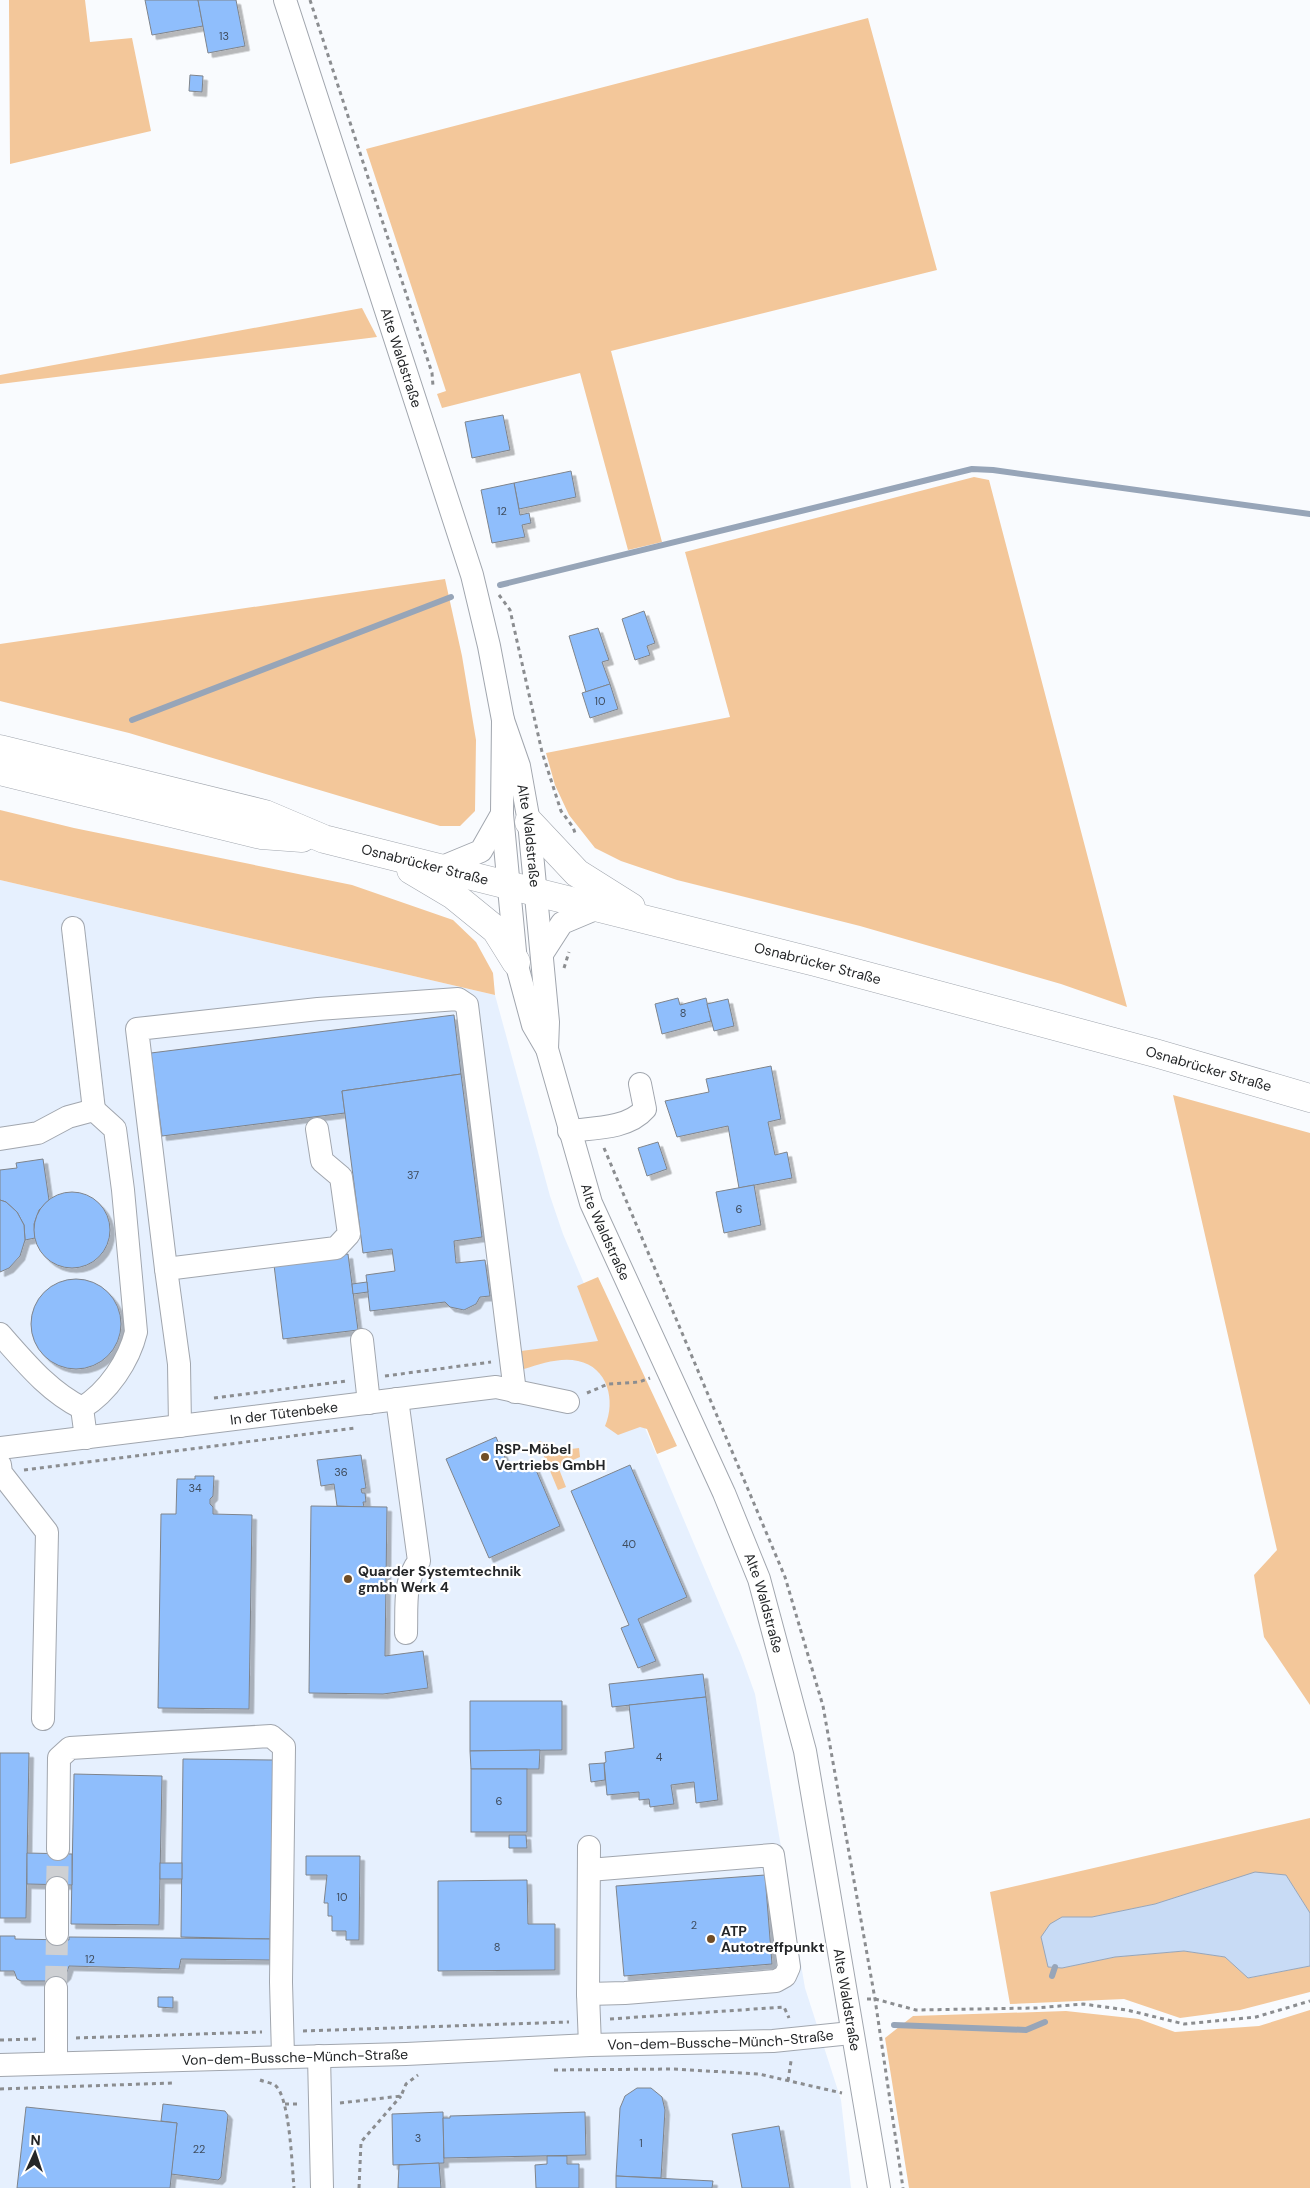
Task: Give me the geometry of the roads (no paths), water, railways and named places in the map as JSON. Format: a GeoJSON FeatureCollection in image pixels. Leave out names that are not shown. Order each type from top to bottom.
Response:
{"type":"FeatureCollection","features":[{"type":"Feature","properties":{"kind":"main road","name":"Osnabrücker Straße"},"geometry":{"type":"LineString","coordinates":[[0,749],[265,814],[324,839],[825,964],[1155,1053],[1310,1098]]}},
{"type":"Feature","properties":{"kind":"main road","name":"Osnabrücker Straße"},"geometry":{"type":"LineString","coordinates":[[0,771],[261,835],[324,839]]}},
{"type":"Feature","properties":{"kind":"main road"},"geometry":{"type":"LineString","coordinates":[[529,822],[577,873],[654,921]]}},
{"type":"Feature","properties":{"kind":"main road"},"geometry":{"type":"LineString","coordinates":[[386,855],[453,895],[529,958]]}},
{"type":"Feature","properties":{"kind":"street","name":"Alte Waldstraße"},"geometry":{"type":"LineString","coordinates":[[285,0],[454,514],[477,592],[503,720],[519,766],[529,822],[534,891],[529,958],[533,1025],[547,1049],[591,1203],[724,1493],[759,1579],[805,1752],[879,2188]]}},
{"type":"Feature","properties":{"kind":"street","name":"Alte Waldstraße"},"geometry":{"type":"LineString","coordinates":[[503,720],[502,814],[508,885],[529,958]]}},
{"type":"Feature","properties":{"kind":"street","name":"Alte Waldstraße"},"geometry":{"type":"LineString","coordinates":[[440,868],[481,851],[502,814]]}},
{"type":"Feature","properties":{"kind":"street"},"geometry":{"type":"LineString","coordinates":[[529,958],[562,923],[600,907]]}},
{"type":"Feature","properties":{"kind":"street"},"geometry":{"type":"LineString","coordinates":[[73,928],[94,1110],[115,1129],[124,1194],[136,1332],[132,1350],[116,1374],[94,1400],[82,1408]]}},
{"type":"Feature","properties":{"kind":"street"},"geometry":{"type":"LineString","coordinates":[[180,1426],[179,1364],[137,1029],[318,1009],[458,998],[467,1005],[515,1392]]}},
{"type":"Feature","properties":{"kind":"street"},"geometry":{"type":"LineString","coordinates":[[569,1131],[608,1127],[639,1116],[645,1109],[640,1084]]}},
{"type":"Feature","properties":{"kind":"street"},"geometry":{"type":"LineString","coordinates":[[0,1139],[38,1133],[68,1117],[94,1110]]}},
{"type":"Feature","properties":{"kind":"street"},"geometry":{"type":"LineString","coordinates":[[166,1269],[336,1248],[349,1234],[341,1177],[322,1161],[317,1129]]}},
{"type":"Feature","properties":{"kind":"street"},"geometry":{"type":"LineString","coordinates":[[0,1334],[42,1380],[66,1400],[82,1408]]}},
{"type":"Feature","properties":{"kind":"street"},"geometry":{"type":"LineString","coordinates":[[362,1340],[369,1403]]}},
{"type":"Feature","properties":{"kind":"street","name":"In der Tütenbeke"},"geometry":{"type":"LineString","coordinates":[[0,1448],[496,1387],[568,1402]]}},
{"type":"Feature","properties":{"kind":"street"},"geometry":{"type":"LineString","coordinates":[[398,1399],[419,1561],[411,1570],[408,1586],[406,1632]]}},
{"type":"Feature","properties":{"kind":"street"},"geometry":{"type":"LineString","coordinates":[[82,1408],[86,1438]]}},
{"type":"Feature","properties":{"kind":"street"},"geometry":{"type":"LineString","coordinates":[[0,1465],[2,1472],[47,1532],[43,1719]]}},
{"type":"Feature","properties":{"kind":"street"},"geometry":{"type":"LineString","coordinates":[[58,1850],[59,1758],[70,1748],[270,1736],[284,1747],[280,1982],[283,2056]]}},
{"type":"Feature","properties":{"kind":"street","name":"Von-dem-Bussche-Münch-Straße"},"geometry":{"type":"LineString","coordinates":[[589,1848],[588,1994],[590,2045]]}},
{"type":"Feature","properties":{"kind":"street"},"geometry":{"type":"LineString","coordinates":[[588,1994],[625,1994],[776,1980],[785,1976],[789,1967],[773,1855],[589,1870]]}},
{"type":"Feature","properties":{"kind":"street"},"geometry":{"type":"LineString","coordinates":[[57,1888],[57,1934]]}},
{"type":"Feature","properties":{"kind":"street"},"geometry":{"type":"LineString","coordinates":[[56,1988],[56,2063]]}},
{"type":"Feature","properties":{"kind":"street","name":"Von-dem-Bussche-Münch-Straße"},"geometry":{"type":"LineString","coordinates":[[0,2065],[406,2054],[590,2045],[672,2045],[795,2040],[852,2032]]}},
{"type":"Feature","properties":{"kind":"street"},"geometry":{"type":"LineString","coordinates":[[319,2056],[322,2188]]}},
{"type":"Feature","properties":{"kind":"water"},"geometry":{"type":"Polygon","coordinates":[[[1255,1872],[1286,1875],[1310,1913],[1310,1966],[1248,1978],[1225,1957],[1184,1951],[1115,1957],[1062,1968],[1048,1967],[1041,1937],[1050,1924],[1062,1917],[1092,1917],[1155,1904],[1255,1872]]]}},
{"type":"Feature","properties":{"kind":"waterway"},"geometry":{"type":"LineString","coordinates":[[500,585],[972,469],[993,470],[1310,514]]}},
{"type":"Feature","properties":{"kind":"waterway"},"geometry":{"type":"LineString","coordinates":[[132,720],[451,597]]}},
{"type":"Feature","properties":{"kind":"waterway"},"geometry":{"type":"LineString","coordinates":[[1052,1976],[1055,1967]]}},
{"type":"Feature","properties":{"kind":"waterway"},"geometry":{"type":"LineString","coordinates":[[894,2025],[1026,2030],[1045,2022]]}},
{"type":"Feature","properties":{"kind":"tunnel"},"geometry":{"type":"LineString","coordinates":[[57,1888],[58,1849]]}},
{"type":"Feature","properties":{"kind":"tunnel"},"geometry":{"type":"LineString","coordinates":[[56,1988],[57,1934]]}},
{"type":"Feature","properties":{"kind":"place","name":"RSP-Möbel Vertriebs GmbH"},"geometry":{"type":"Point","coordinates":[485,1457]}},
{"type":"Feature","properties":{"kind":"place","name":"Quarder Systemtechnik gmbh Werk 4"},"geometry":{"type":"Point","coordinates":[348,1579]}},
{"type":"Feature","properties":{"kind":"place","name":"ATP Autotreffpunkt"},"geometry":{"type":"Point","coordinates":[711,1939]}}]}
